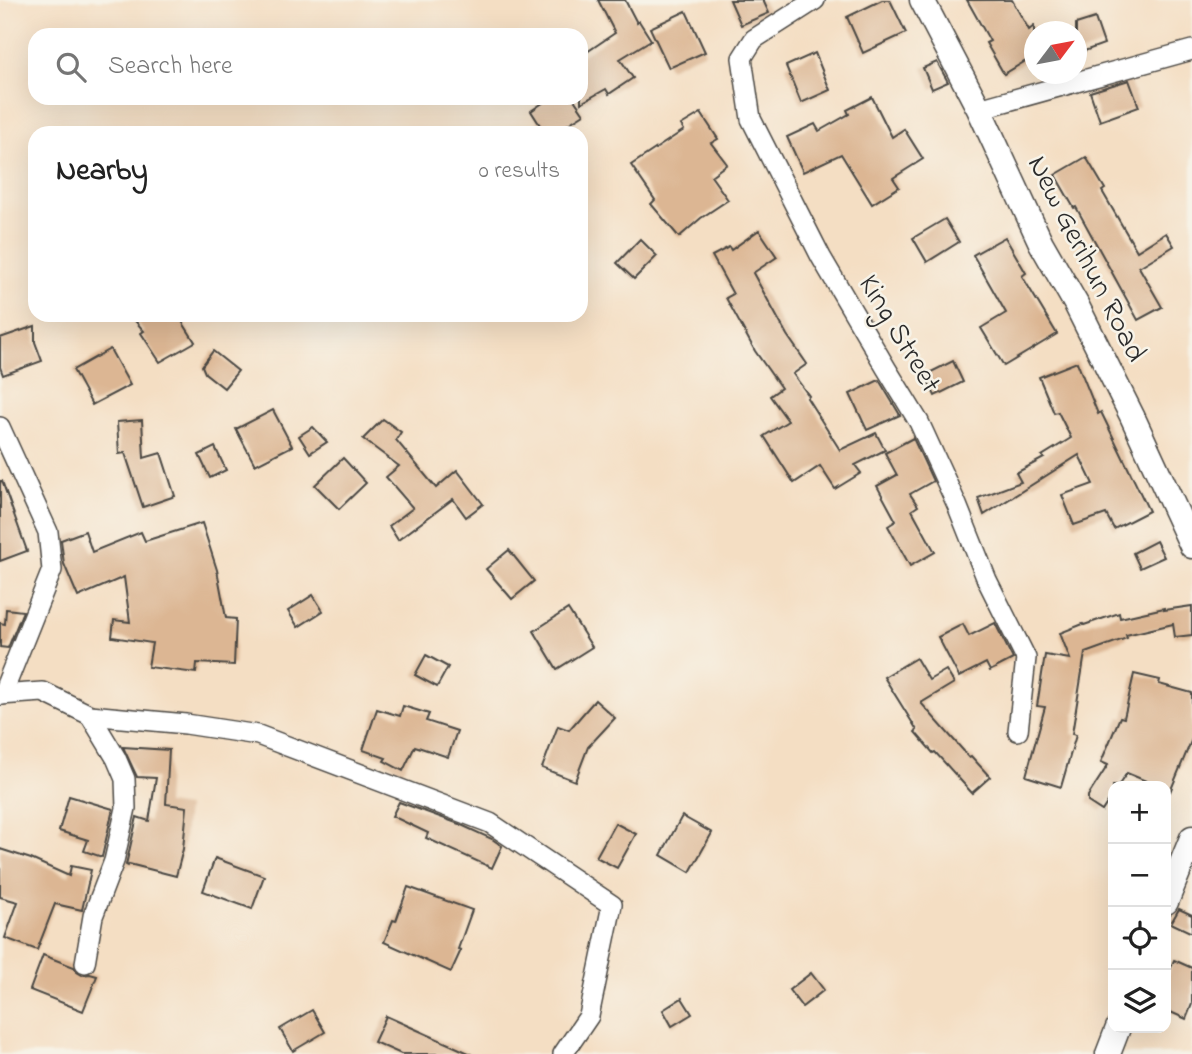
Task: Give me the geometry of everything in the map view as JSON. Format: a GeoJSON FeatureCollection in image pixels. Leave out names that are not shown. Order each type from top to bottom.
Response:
{"type":"FeatureCollection","features":[{"type":"Feature","properties":{"kind":"street","name":"King Street"},"geometry":{"type":"LineString","coordinates":[[816,0],[754,39],[742,58],[751,119],[821,257],[919,422],[987,580],[1026,659],[1018,731]]}},
{"type":"Feature","properties":{"kind":"street","name":"New Gerihun Road"},"geometry":{"type":"LineString","coordinates":[[922,0],[979,109],[1041,243],[1076,304],[1132,416],[1192,546]]}},
{"type":"Feature","properties":{"kind":"street"},"geometry":{"type":"LineString","coordinates":[[979,109],[1192,50]]}},
{"type":"Feature","properties":{"kind":"street"},"geometry":{"type":"LineString","coordinates":[[0,427],[48,532],[52,570],[1,695],[43,692],[90,715],[187,724],[258,735],[490,823],[612,905],[589,1016],[563,1054]]}},
{"type":"Feature","properties":{"kind":"street"},"geometry":{"type":"LineString","coordinates":[[85,963],[93,916],[114,861],[126,808],[125,779],[116,758],[90,715]]}},
{"type":"Feature","properties":{"kind":"street"},"geometry":{"type":"LineString","coordinates":[[1171,890],[1192,841]]}},
{"type":"Feature","properties":{"kind":"street"},"geometry":{"type":"LineString","coordinates":[[1108,1054],[1116,1033]]}},
{"type":"Feature","properties":{"kind":"building"},"geometry":{"type":"Polygon","coordinates":[[[598,0],[625,0],[637,23],[639,21],[651,40],[620,59],[633,78],[609,94],[606,89],[588,99],[588,51],[615,33],[598,0]]]}},
{"type":"Feature","properties":{"kind":"building"},"geometry":{"type":"Polygon","coordinates":[[[730,0],[763,0],[769,13],[741,25],[730,0]]]}},
{"type":"Feature","properties":{"kind":"building"},"geometry":{"type":"Polygon","coordinates":[[[882,0],[890,0],[906,33],[863,53],[847,17],[882,0]]]}},
{"type":"Feature","properties":{"kind":"building"},"geometry":{"type":"Polygon","coordinates":[[[967,0],[1012,0],[1024,21],[1024,62],[1004,74],[986,43],[990,41],[967,0]]]}},
{"type":"Feature","properties":{"kind":"building"},"geometry":{"type":"Polygon","coordinates":[[[686,11],[705,52],[669,68],[650,28],[686,11]]]}},
{"type":"Feature","properties":{"kind":"building"},"geometry":{"type":"Polygon","coordinates":[[[1095,18],[1104,44],[1087,50],[1086,21],[1095,18]]]}},
{"type":"Feature","properties":{"kind":"building"},"geometry":{"type":"Polygon","coordinates":[[[815,53],[830,90],[801,103],[786,66],[815,53]]]}},
{"type":"Feature","properties":{"kind":"building"},"geometry":{"type":"Polygon","coordinates":[[[937,62],[948,82],[932,89],[923,68],[937,62]]]}},
{"type":"Feature","properties":{"kind":"building"},"geometry":{"type":"Polygon","coordinates":[[[1129,80],[1139,107],[1100,121],[1090,92],[1129,80]]]}},
{"type":"Feature","properties":{"kind":"building"},"geometry":{"type":"Polygon","coordinates":[[[872,97],[892,137],[904,129],[923,159],[893,178],[899,187],[872,204],[841,154],[803,172],[787,137],[815,124],[819,131],[849,114],[847,110],[872,97]]]}},
{"type":"Feature","properties":{"kind":"building"},"geometry":{"type":"Polygon","coordinates":[[[540,105],[578,105],[584,114],[565,126],[541,126],[531,111],[540,105]]]}},
{"type":"Feature","properties":{"kind":"building"},"geometry":{"type":"Polygon","coordinates":[[[701,113],[718,139],[711,143],[727,164],[711,176],[728,200],[679,237],[651,204],[655,200],[631,165],[684,130],[681,125],[701,113]]]}},
{"type":"Feature","properties":{"kind":"building"},"geometry":{"type":"Polygon","coordinates":[[[1086,157],[1105,189],[1102,191],[1137,251],[1166,233],[1174,246],[1139,267],[1162,307],[1138,320],[1076,207],[1074,208],[1055,175],[1086,157]]]}},
{"type":"Feature","properties":{"kind":"building"},"geometry":{"type":"Polygon","coordinates":[[[945,219],[959,242],[927,262],[913,238],[945,219]]]}},
{"type":"Feature","properties":{"kind":"building"},"geometry":{"type":"Polygon","coordinates":[[[759,230],[777,257],[753,273],[787,335],[807,364],[793,374],[840,450],[876,433],[885,450],[855,465],[861,473],[835,489],[820,466],[794,483],[764,436],[788,421],[770,396],[781,388],[755,351],[726,298],[733,294],[712,256],[729,247],[731,250],[759,230]]]}},
{"type":"Feature","properties":{"kind":"building"},"geometry":{"type":"Polygon","coordinates":[[[1005,237],[1026,273],[1022,276],[1057,334],[1004,366],[981,328],[1006,313],[973,255],[1005,237]]]}},
{"type":"Feature","properties":{"kind":"building"},"geometry":{"type":"Polygon","coordinates":[[[640,239],[657,256],[634,279],[617,263],[640,239]]]}},
{"type":"Feature","properties":{"kind":"building"},"geometry":{"type":"Polygon","coordinates":[[[136,322],[182,322],[195,342],[160,362],[141,333],[144,331],[136,322]]]}},
{"type":"Feature","properties":{"kind":"building"},"geometry":{"type":"Polygon","coordinates":[[[35,326],[35,342],[42,361],[3,375],[0,367],[0,338],[35,326]]]}},
{"type":"Feature","properties":{"kind":"building"},"geometry":{"type":"Polygon","coordinates":[[[110,349],[130,385],[92,405],[73,370],[110,349]]]}},
{"type":"Feature","properties":{"kind":"building"},"geometry":{"type":"Polygon","coordinates":[[[213,351],[238,371],[224,388],[205,373],[202,366],[213,351]]]}},
{"type":"Feature","properties":{"kind":"building"},"geometry":{"type":"Polygon","coordinates":[[[953,361],[963,382],[935,396],[925,375],[953,361]]]}},
{"type":"Feature","properties":{"kind":"building"},"geometry":{"type":"Polygon","coordinates":[[[1077,362],[1098,414],[1101,412],[1149,511],[1114,529],[1106,514],[1074,525],[1062,495],[1093,484],[1079,455],[984,515],[978,498],[1021,482],[1016,473],[1044,458],[1042,456],[1071,438],[1058,412],[1054,413],[1039,377],[1077,362]]]}},
{"type":"Feature","properties":{"kind":"building"},"geometry":{"type":"Polygon","coordinates":[[[879,380],[900,415],[867,430],[850,394],[879,380]]]}},
{"type":"Feature","properties":{"kind":"building"},"geometry":{"type":"Polygon","coordinates":[[[273,410],[292,446],[255,465],[236,429],[273,410]]]}},
{"type":"Feature","properties":{"kind":"building"},"geometry":{"type":"Polygon","coordinates":[[[383,419],[401,432],[396,440],[436,488],[457,470],[483,504],[466,517],[453,499],[398,540],[389,526],[413,508],[386,477],[399,466],[363,439],[383,419]]]}},
{"type":"Feature","properties":{"kind":"building"},"geometry":{"type":"Polygon","coordinates":[[[142,420],[144,458],[161,453],[175,496],[143,507],[125,453],[119,454],[117,422],[142,420]]]}},
{"type":"Feature","properties":{"kind":"building"},"geometry":{"type":"Polygon","coordinates":[[[313,427],[327,442],[310,453],[299,436],[313,427]]]}},
{"type":"Feature","properties":{"kind":"building"},"geometry":{"type":"Polygon","coordinates":[[[913,438],[933,481],[910,494],[918,506],[912,510],[935,552],[910,566],[888,526],[896,521],[877,486],[897,475],[885,453],[913,438]]]}},
{"type":"Feature","properties":{"kind":"building"},"geometry":{"type":"Polygon","coordinates":[[[215,447],[226,470],[210,478],[199,455],[215,447]]]}},
{"type":"Feature","properties":{"kind":"building"},"geometry":{"type":"Polygon","coordinates":[[[343,458],[366,483],[339,509],[315,485],[343,458]]]}},
{"type":"Feature","properties":{"kind":"building"},"geometry":{"type":"Polygon","coordinates":[[[0,481],[27,551],[0,561],[0,481]]]}},
{"type":"Feature","properties":{"kind":"building"},"geometry":{"type":"Polygon","coordinates":[[[202,523],[217,570],[226,618],[236,619],[234,665],[197,663],[196,673],[148,667],[152,643],[112,637],[114,620],[130,622],[124,577],[78,597],[64,564],[61,540],[85,531],[92,552],[141,532],[145,541],[202,523]]]}},
{"type":"Feature","properties":{"kind":"building"},"geometry":{"type":"Polygon","coordinates":[[[1156,541],[1164,557],[1140,568],[1133,553],[1156,541]]]}},
{"type":"Feature","properties":{"kind":"building"},"geometry":{"type":"Polygon","coordinates":[[[509,550],[534,581],[512,599],[486,569],[509,550]]]}},
{"type":"Feature","properties":{"kind":"building"},"geometry":{"type":"Polygon","coordinates":[[[313,595],[323,611],[298,627],[288,611],[313,595]]]}},
{"type":"Feature","properties":{"kind":"building"},"geometry":{"type":"Polygon","coordinates":[[[1192,606],[1192,635],[1175,637],[1173,624],[1126,635],[1127,638],[1085,653],[1072,734],[1076,735],[1061,787],[1026,776],[1045,707],[1037,706],[1045,655],[1070,659],[1060,633],[1119,613],[1120,618],[1164,608],[1192,606]]]}},
{"type":"Feature","properties":{"kind":"building"},"geometry":{"type":"Polygon","coordinates":[[[6,609],[23,611],[8,648],[0,647],[0,623],[5,624],[6,609]]]}},
{"type":"Feature","properties":{"kind":"building"},"geometry":{"type":"Polygon","coordinates":[[[568,609],[592,647],[557,669],[534,631],[568,609]]]}},
{"type":"Feature","properties":{"kind":"building"},"geometry":{"type":"Polygon","coordinates":[[[995,623],[1013,659],[990,671],[986,663],[959,677],[938,637],[963,624],[969,636],[995,623]]]}},
{"type":"Feature","properties":{"kind":"building"},"geometry":{"type":"Polygon","coordinates":[[[426,655],[448,667],[437,687],[415,675],[426,655]]]}},
{"type":"Feature","properties":{"kind":"building"},"geometry":{"type":"Polygon","coordinates":[[[916,658],[929,680],[946,670],[954,683],[921,703],[990,777],[972,793],[915,732],[917,730],[884,677],[916,658]]]}},
{"type":"Feature","properties":{"kind":"building"},"geometry":{"type":"Polygon","coordinates":[[[1134,674],[1160,680],[1159,684],[1192,693],[1192,739],[1171,790],[1171,781],[1146,781],[1127,773],[1121,781],[1108,781],[1108,802],[1102,811],[1088,802],[1088,796],[1108,765],[1101,762],[1120,717],[1124,718],[1134,674]]]}},
{"type":"Feature","properties":{"kind":"building"},"geometry":{"type":"Polygon","coordinates":[[[595,700],[615,718],[588,747],[575,781],[542,768],[558,726],[569,730],[595,700]]]}},
{"type":"Feature","properties":{"kind":"building"},"geometry":{"type":"Polygon","coordinates":[[[403,706],[429,714],[426,721],[457,731],[448,757],[415,746],[403,771],[384,761],[386,758],[363,750],[377,709],[400,716],[403,706]]]}},
{"type":"Feature","properties":{"kind":"building"},"geometry":{"type":"Polygon","coordinates":[[[123,747],[169,750],[166,804],[187,807],[183,849],[176,876],[126,865],[137,817],[149,821],[156,778],[137,777],[123,747]]]}},
{"type":"Feature","properties":{"kind":"building"},"geometry":{"type":"Polygon","coordinates":[[[69,796],[113,809],[102,857],[84,851],[88,840],[59,831],[69,796]]]}},
{"type":"Feature","properties":{"kind":"building"},"geometry":{"type":"Polygon","coordinates":[[[399,802],[459,824],[502,846],[492,868],[426,838],[428,833],[392,816],[399,802]]]}},
{"type":"Feature","properties":{"kind":"building"},"geometry":{"type":"Polygon","coordinates":[[[682,816],[712,833],[690,872],[661,855],[682,816]]]}},
{"type":"Feature","properties":{"kind":"building"},"geometry":{"type":"Polygon","coordinates":[[[615,823],[636,834],[617,868],[596,857],[615,823]]]}},
{"type":"Feature","properties":{"kind":"building"},"geometry":{"type":"Polygon","coordinates":[[[0,849],[69,876],[71,866],[91,870],[82,910],[55,904],[37,950],[5,938],[18,902],[0,897],[0,849]]]}},
{"type":"Feature","properties":{"kind":"building"},"geometry":{"type":"Polygon","coordinates":[[[215,858],[264,876],[252,909],[203,891],[215,858]]]}},
{"type":"Feature","properties":{"kind":"building"},"geometry":{"type":"Polygon","coordinates":[[[408,887],[472,910],[458,949],[461,950],[451,972],[384,942],[393,920],[396,921],[408,887]]]}},
{"type":"Feature","properties":{"kind":"building"},"geometry":{"type":"Polygon","coordinates":[[[1179,909],[1192,915],[1192,933],[1171,923],[1179,909]]]}},
{"type":"Feature","properties":{"kind":"building"},"geometry":{"type":"Polygon","coordinates":[[[43,955],[74,967],[82,975],[97,976],[83,1011],[30,990],[43,955]]]}},
{"type":"Feature","properties":{"kind":"building"},"geometry":{"type":"Polygon","coordinates":[[[1174,960],[1192,968],[1192,1004],[1186,1019],[1171,1012],[1171,967],[1174,960]]]}},
{"type":"Feature","properties":{"kind":"building"},"geometry":{"type":"Polygon","coordinates":[[[811,973],[824,990],[802,1007],[789,990],[811,973]]]}},
{"type":"Feature","properties":{"kind":"building"},"geometry":{"type":"Polygon","coordinates":[[[682,998],[692,1014],[672,1026],[663,1010],[682,998]]]}},
{"type":"Feature","properties":{"kind":"building"},"geometry":{"type":"Polygon","coordinates":[[[312,1010],[325,1032],[293,1051],[280,1029],[312,1010]]]}},
{"type":"Feature","properties":{"kind":"building"},"geometry":{"type":"Polygon","coordinates":[[[386,1016],[471,1054],[401,1054],[374,1042],[386,1016]]]}}]}
